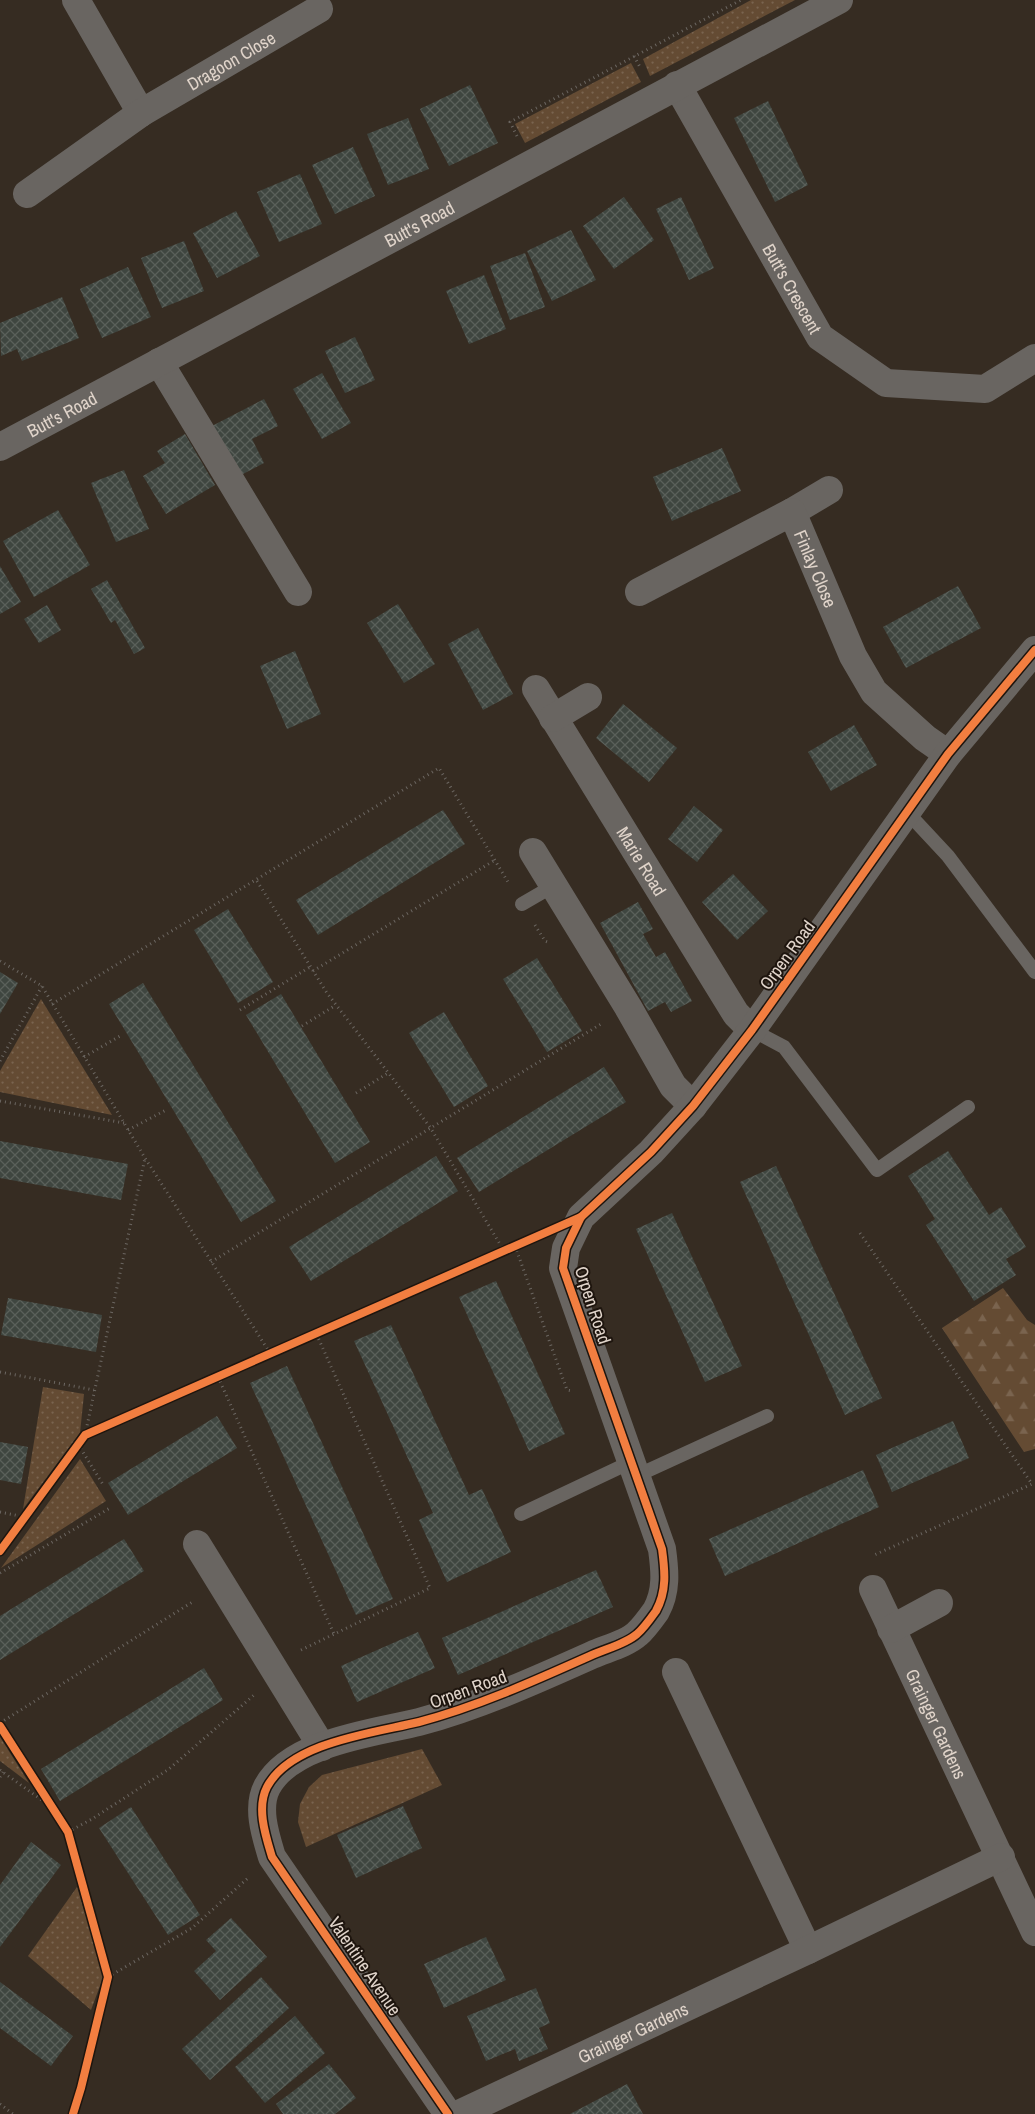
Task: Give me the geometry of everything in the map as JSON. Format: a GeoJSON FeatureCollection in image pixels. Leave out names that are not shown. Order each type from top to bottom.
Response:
{"type":"FeatureCollection","features":[{"type":"Feature","properties":{"kind":"street"},"geometry":{"type":"LineString","coordinates":[[76,0],[141,113]]}},
{"type":"Feature","properties":{"kind":"street","name":"Butt's Road"},"geometry":{"type":"LineString","coordinates":[[0,447],[839,0]]}},
{"type":"Feature","properties":{"kind":"street","name":"Dragoon Close"},"geometry":{"type":"LineString","coordinates":[[27,194],[141,113],[319,8]]}},
{"type":"Feature","properties":{"kind":"street","name":"Butt's Crescent"},"geometry":{"type":"LineString","coordinates":[[677,85],[820,337],[886,383],[985,389],[1035,358]]}},
{"type":"Feature","properties":{"kind":"street"},"geometry":{"type":"LineString","coordinates":[[159,362],[298,592]]}},
{"type":"Feature","properties":{"kind":"street"},"geometry":{"type":"LineString","coordinates":[[792,512],[829,490]]}},
{"type":"Feature","properties":{"kind":"street","name":"Finlay Close"},"geometry":{"type":"LineString","coordinates":[[639,592],[792,512],[853,656],[874,692],[925,738],[948,754]]}},
{"type":"Feature","properties":{"kind":"street","name":"Orpen Road"},"geometry":{"type":"LineString","coordinates":[[265,1832],[263,1806],[267,1788],[279,1772],[296,1758],[322,1746],[438,1716],[527,1684],[636,1635],[656,1611],[666,1581],[662,1549],[563,1268],[566,1248],[581,1218],[651,1152],[693,1106],[752,1030],[948,754],[1035,650]]}},
{"type":"Feature","properties":{"kind":"street","name":"Marie Road"},"geometry":{"type":"LineString","coordinates":[[536,689],[736,1014],[752,1030]]}},
{"type":"Feature","properties":{"kind":"street"},"geometry":{"type":"LineString","coordinates":[[553,718],[588,697]]}},
{"type":"Feature","properties":{"kind":"street"},"geometry":{"type":"LineString","coordinates":[[533,852],[628,1006],[673,1086],[693,1106]]}},
{"type":"Feature","properties":{"kind":"street"},"geometry":{"type":"LineString","coordinates":[[197,1544],[322,1746]]}},
{"type":"Feature","properties":{"kind":"street","name":"Grainger Gardens"},"geometry":{"type":"LineString","coordinates":[[873,1589],[1035,1932]]}},
{"type":"Feature","properties":{"kind":"street"},"geometry":{"type":"LineString","coordinates":[[891,1629],[939,1603]]}},
{"type":"Feature","properties":{"kind":"street"},"geometry":{"type":"LineString","coordinates":[[676,1672],[808,1950]]}},
{"type":"Feature","properties":{"kind":"street","name":"Valentine Avenue"},"geometry":{"type":"LineString","coordinates":[[265,1832],[272,1857],[448,2114]]}},
{"type":"Feature","properties":{"kind":"street","name":"Grainger Gardens"},"geometry":{"type":"LineString","coordinates":[[458,2114],[1001,1857]]}},
{"type":"Feature","properties":{"kind":"lane"},"geometry":{"type":"LineString","coordinates":[[907,812],[948,856],[1035,972]]}},
{"type":"Feature","properties":{"kind":"lane"},"geometry":{"type":"LineString","coordinates":[[522,904],[553,886]]}},
{"type":"Feature","properties":{"kind":"lane"},"geometry":{"type":"LineString","coordinates":[[752,1030],[784,1047],[877,1170],[968,1107]]}},
{"type":"Feature","properties":{"kind":"lane"},"geometry":{"type":"LineString","coordinates":[[521,1514],[767,1416]]}},
{"type":"Feature","properties":{"kind":"path"},"geometry":{"type":"LineString","coordinates":[[510,122],[741,0]]}},
{"type":"Feature","properties":{"kind":"path"},"geometry":{"type":"LineString","coordinates":[[52,1004],[257,881],[439,768],[545,941],[552,944]]}},
{"type":"Feature","properties":{"kind":"path"},"geometry":{"type":"LineString","coordinates":[[313,971],[495,860]]}},
{"type":"Feature","properties":{"kind":"path"},"geometry":{"type":"LineString","coordinates":[[257,881],[310,967],[336,1005],[430,1128],[504,1251]]}},
{"type":"Feature","properties":{"kind":"path"},"geometry":{"type":"LineString","coordinates":[[0,961],[42,986],[210,1262],[274,1352],[261,1357]]}},
{"type":"Feature","properties":{"kind":"path"},"geometry":{"type":"LineString","coordinates":[[240,1010],[310,967]]}},
{"type":"Feature","properties":{"kind":"path"},"geometry":{"type":"LineString","coordinates":[[0,1061],[42,986]]}},
{"type":"Feature","properties":{"kind":"path"},"geometry":{"type":"LineString","coordinates":[[302,1026],[336,1005]]}},
{"type":"Feature","properties":{"kind":"path"},"geometry":{"type":"LineString","coordinates":[[210,1262],[628,1006]]}},
{"type":"Feature","properties":{"kind":"path"},"geometry":{"type":"LineString","coordinates":[[84,1057],[120,1036]]}},
{"type":"Feature","properties":{"kind":"path"},"geometry":{"type":"LineString","coordinates":[[356,1093],[388,1073]]}},
{"type":"Feature","properties":{"kind":"path"},"geometry":{"type":"LineString","coordinates":[[0,1101],[124,1123]]}},
{"type":"Feature","properties":{"kind":"path"},"geometry":{"type":"LineString","coordinates":[[128,1130],[166,1110]]}},
{"type":"Feature","properties":{"kind":"path"},"geometry":{"type":"LineString","coordinates":[[73,1452],[85,1435],[145,1158]]}},
{"type":"Feature","properties":{"kind":"path"},"geometry":{"type":"LineString","coordinates":[[860,1233],[1032,1484],[871,1556]]}},
{"type":"Feature","properties":{"kind":"path"},"geometry":{"type":"LineString","coordinates":[[495,1255],[523,1242]]}},
{"type":"Feature","properties":{"kind":"path"},"geometry":{"type":"LineString","coordinates":[[71,1842],[66,1829],[92,1819],[169,1769],[275,1671],[334,1634],[430,1588],[313,1335],[325,1329]]}},
{"type":"Feature","properties":{"kind":"path"},"geometry":{"type":"LineString","coordinates":[[0,1372],[94,1390]]}},
{"type":"Feature","properties":{"kind":"path"},"geometry":{"type":"LineString","coordinates":[[209,1380],[226,1373]]}},
{"type":"Feature","properties":{"kind":"path"},"geometry":{"type":"LineString","coordinates":[[218,1376],[334,1634]]}},
{"type":"Feature","properties":{"kind":"path"},"geometry":{"type":"LineString","coordinates":[[85,1435],[94,1431]]}},
{"type":"Feature","properties":{"kind":"path"},"geometry":{"type":"LineString","coordinates":[[78,1444],[104,1486]]}},
{"type":"Feature","properties":{"kind":"path"},"geometry":{"type":"LineString","coordinates":[[0,1574],[110,1508]]}},
{"type":"Feature","properties":{"kind":"path"},"geometry":{"type":"LineString","coordinates":[[0,1512],[22,1520],[30,1510]]}},
{"type":"Feature","properties":{"kind":"path"},"geometry":{"type":"LineString","coordinates":[[5,1734],[0,1724],[221,1584]]}},
{"type":"Feature","properties":{"kind":"path"},"geometry":{"type":"LineString","coordinates":[[0,1776],[2,1771],[53,1809]]}},
{"type":"Feature","properties":{"kind":"path"},"geometry":{"type":"LineString","coordinates":[[40,1790],[53,1809]]}},
{"type":"Feature","properties":{"kind":"path"},"geometry":{"type":"LineString","coordinates":[[108,1976],[192,1928],[272,1857]]}},
{"type":"Feature","properties":{"kind":"path"},"geometry":{"type":"LineString","coordinates":[[106,1967],[108,1976],[106,1986]]}},
{"type":"Feature","properties":{"kind":"path"},"geometry":{"type":"LineString","coordinates":[[0,2104],[13,2114]]}},
{"type":"Feature","properties":{"kind":"green space"},"geometry":{"type":"Polygon","coordinates":[[[751,0],[795,0],[650,76],[643,59],[751,0]]]}},
{"type":"Feature","properties":{"kind":"green space"},"geometry":{"type":"Polygon","coordinates":[[[631,63],[641,82],[525,143],[515,124],[631,63]]]}},
{"type":"Feature","properties":{"kind":"green space"},"geometry":{"type":"Polygon","coordinates":[[[41,999],[112,1115],[0,1092],[0,1071],[41,999]]]}},
{"type":"Feature","properties":{"kind":"green space"},"geometry":{"type":"Polygon","coordinates":[[[1003,1288],[1027,1320],[1035,1325],[1035,1449],[1024,1452],[942,1328],[1003,1288]]]}},
{"type":"Feature","properties":{"kind":"green space"},"geometry":{"type":"Polygon","coordinates":[[[43,1387],[84,1394],[80,1433],[23,1509],[43,1387]]]}},
{"type":"Feature","properties":{"kind":"green space"},"geometry":{"type":"Polygon","coordinates":[[[80,1459],[106,1501],[1,1568],[80,1459]]]}},
{"type":"Feature","properties":{"kind":"green space"},"geometry":{"type":"Polygon","coordinates":[[[0,1737],[29,1783],[0,1761],[0,1737]]]}},
{"type":"Feature","properties":{"kind":"green space"},"geometry":{"type":"Polygon","coordinates":[[[422,1749],[442,1785],[306,1847],[298,1822],[300,1804],[309,1787],[322,1775],[422,1749]]]}},
{"type":"Feature","properties":{"kind":"green space"},"geometry":{"type":"Polygon","coordinates":[[[77,1887],[104,1975],[91,2010],[28,1956],[77,1887]]]}},
{"type":"Feature","properties":{"kind":"building"},"geometry":{"type":"Polygon","coordinates":[[[470,85],[498,143],[449,166],[420,109],[470,85]]]}},
{"type":"Feature","properties":{"kind":"building"},"geometry":{"type":"Polygon","coordinates":[[[768,101],[808,185],[775,202],[734,118],[768,101]]]}},
{"type":"Feature","properties":{"kind":"building"},"geometry":{"type":"Polygon","coordinates":[[[408,118],[429,169],[388,185],[367,134],[408,118]]]}},
{"type":"Feature","properties":{"kind":"building"},"geometry":{"type":"Polygon","coordinates":[[[353,147],[375,196],[335,214],[312,165],[353,147]]]}},
{"type":"Feature","properties":{"kind":"building"},"geometry":{"type":"Polygon","coordinates":[[[300,174],[322,224],[279,242],[257,192],[300,174]]]}},
{"type":"Feature","properties":{"kind":"building"},"geometry":{"type":"Polygon","coordinates":[[[624,197],[654,240],[614,269],[583,226],[624,197]]]}},
{"type":"Feature","properties":{"kind":"building"},"geometry":{"type":"Polygon","coordinates":[[[681,197],[714,268],[689,280],[656,209],[681,197]]]}},
{"type":"Feature","properties":{"kind":"building"},"geometry":{"type":"Polygon","coordinates":[[[236,211],[260,256],[217,278],[193,233],[236,211]]]}},
{"type":"Feature","properties":{"kind":"building"},"geometry":{"type":"Polygon","coordinates":[[[571,230],[596,280],[552,301],[527,251],[571,230]]]}},
{"type":"Feature","properties":{"kind":"building"},"geometry":{"type":"Polygon","coordinates":[[[184,241],[204,291],[162,308],[141,258],[184,241]]]}},
{"type":"Feature","properties":{"kind":"building"},"geometry":{"type":"Polygon","coordinates":[[[525,253],[545,307],[510,320],[490,266],[525,253]]]}},
{"type":"Feature","properties":{"kind":"building"},"geometry":{"type":"Polygon","coordinates":[[[128,267],[151,317],[102,338],[80,289],[128,267]]]}},
{"type":"Feature","properties":{"kind":"building"},"geometry":{"type":"Polygon","coordinates":[[[484,275],[506,329],[469,344],[446,291],[484,275]]]}},
{"type":"Feature","properties":{"kind":"building"},"geometry":{"type":"Polygon","coordinates":[[[62,297],[79,338],[22,361],[17,349],[1,356],[0,323],[62,297]]]}},
{"type":"Feature","properties":{"kind":"building"},"geometry":{"type":"Polygon","coordinates":[[[355,337],[375,380],[345,393],[325,351],[355,337]]]}},
{"type":"Feature","properties":{"kind":"building"},"geometry":{"type":"Polygon","coordinates":[[[322,373],[351,423],[322,439],[293,389],[322,373]]]}},
{"type":"Feature","properties":{"kind":"building"},"geometry":{"type":"Polygon","coordinates":[[[264,399],[278,426],[252,439],[264,463],[239,476],[212,426],[264,399]]]}},
{"type":"Feature","properties":{"kind":"building"},"geometry":{"type":"Polygon","coordinates":[[[185,434],[215,485],[166,514],[143,476],[165,463],[157,451],[185,434]]]}},
{"type":"Feature","properties":{"kind":"building"},"geometry":{"type":"Polygon","coordinates":[[[722,448],[741,491],[672,521],[653,477],[722,448]]]}},
{"type":"Feature","properties":{"kind":"building"},"geometry":{"type":"Polygon","coordinates":[[[124,470],[149,529],[116,542],[91,483],[124,470]]]}},
{"type":"Feature","properties":{"kind":"building"},"geometry":{"type":"Polygon","coordinates":[[[58,510],[90,565],[34,597],[3,541],[58,510]]]}},
{"type":"Feature","properties":{"kind":"building"},"geometry":{"type":"Polygon","coordinates":[[[0,566],[21,602],[0,614],[0,566]]]}},
{"type":"Feature","properties":{"kind":"building"},"geometry":{"type":"Polygon","coordinates":[[[107,580],[145,648],[134,654],[115,620],[111,623],[91,589],[107,580]]]}},
{"type":"Feature","properties":{"kind":"building"},"geometry":{"type":"Polygon","coordinates":[[[958,586],[981,628],[906,668],[883,627],[958,586]]]}},
{"type":"Feature","properties":{"kind":"building"},"geometry":{"type":"Polygon","coordinates":[[[398,604],[435,664],[404,683],[367,623],[398,604]]]}},
{"type":"Feature","properties":{"kind":"building"},"geometry":{"type":"Polygon","coordinates":[[[47,605],[61,630],[39,643],[24,619],[47,605]]]}},
{"type":"Feature","properties":{"kind":"building"},"geometry":{"type":"Polygon","coordinates":[[[478,628],[513,694],[483,710],[448,644],[478,628]]]}},
{"type":"Feature","properties":{"kind":"building"},"geometry":{"type":"Polygon","coordinates":[[[295,651],[321,714],[287,729],[260,666],[295,651]]]}},
{"type":"Feature","properties":{"kind":"building"},"geometry":{"type":"Polygon","coordinates":[[[623,704],[677,748],[649,782],[596,738],[623,704]]]}},
{"type":"Feature","properties":{"kind":"building"},"geometry":{"type":"Polygon","coordinates":[[[854,725],[877,765],[831,791],[808,752],[854,725]]]}},
{"type":"Feature","properties":{"kind":"building"},"geometry":{"type":"Polygon","coordinates":[[[694,806],[723,830],[697,862],[668,839],[694,806]]]}},
{"type":"Feature","properties":{"kind":"building"},"geometry":{"type":"Polygon","coordinates":[[[443,810],[465,844],[318,935],[296,900],[443,810]]]}},
{"type":"Feature","properties":{"kind":"building"},"geometry":{"type":"Polygon","coordinates":[[[733,874],[768,911],[737,940],[702,902],[733,874]]]}},
{"type":"Feature","properties":{"kind":"building"},"geometry":{"type":"Polygon","coordinates":[[[638,902],[653,929],[643,934],[656,957],[665,952],[692,1001],[671,1012],[665,1002],[648,1011],[600,923],[638,902]]]}},
{"type":"Feature","properties":{"kind":"building"},"geometry":{"type":"Polygon","coordinates":[[[228,909],[273,982],[238,1003],[194,930],[228,909]]]}},
{"type":"Feature","properties":{"kind":"building"},"geometry":{"type":"Polygon","coordinates":[[[537,958],[582,1031],[547,1052],[503,979],[537,958]]]}},
{"type":"Feature","properties":{"kind":"building"},"geometry":{"type":"Polygon","coordinates":[[[0,972],[18,983],[0,1014],[0,972]]]}},
{"type":"Feature","properties":{"kind":"building"},"geometry":{"type":"Polygon","coordinates":[[[143,983],[276,1201],[241,1222],[109,1004],[143,983]]]}},
{"type":"Feature","properties":{"kind":"building"},"geometry":{"type":"Polygon","coordinates":[[[281,994],[370,1142],[335,1163],[246,1015],[281,994]]]}},
{"type":"Feature","properties":{"kind":"building"},"geometry":{"type":"Polygon","coordinates":[[[444,1012],[488,1086],[454,1107],[409,1033],[444,1012]]]}},
{"type":"Feature","properties":{"kind":"building"},"geometry":{"type":"Polygon","coordinates":[[[604,1067],[626,1102],[479,1192],[457,1158],[604,1067]]]}},
{"type":"Feature","properties":{"kind":"building"},"geometry":{"type":"Polygon","coordinates":[[[0,1141],[128,1164],[121,1200],[0,1178],[0,1141]]]}},
{"type":"Feature","properties":{"kind":"building"},"geometry":{"type":"Polygon","coordinates":[[[948,1151],[989,1215],[1001,1207],[1026,1247],[1006,1259],[1016,1275],[974,1301],[926,1225],[935,1219],[908,1176],[948,1151]]]}},
{"type":"Feature","properties":{"kind":"building"},"geometry":{"type":"Polygon","coordinates":[[[436,1156],[458,1191],[311,1281],[289,1247],[436,1156]]]}},
{"type":"Feature","properties":{"kind":"building"},"geometry":{"type":"Polygon","coordinates":[[[776,1166],[882,1398],[845,1415],[740,1182],[776,1166]]]}},
{"type":"Feature","properties":{"kind":"building"},"geometry":{"type":"Polygon","coordinates":[[[672,1213],[742,1366],[705,1382],[636,1229],[672,1213]]]}},
{"type":"Feature","properties":{"kind":"building"},"geometry":{"type":"Polygon","coordinates":[[[496,1281],[565,1434],[529,1451],[459,1297],[496,1281]]]}},
{"type":"Feature","properties":{"kind":"building"},"geometry":{"type":"Polygon","coordinates":[[[8,1298],[102,1315],[96,1352],[1,1335],[8,1298]]]}},
{"type":"Feature","properties":{"kind":"building"},"geometry":{"type":"Polygon","coordinates":[[[391,1325],[469,1495],[482,1489],[511,1552],[447,1582],[419,1520],[433,1513],[354,1341],[391,1325]]]}},
{"type":"Feature","properties":{"kind":"building"},"geometry":{"type":"Polygon","coordinates":[[[287,1366],[393,1599],[356,1615],[250,1383],[287,1366]]]}},
{"type":"Feature","properties":{"kind":"building"},"geometry":{"type":"Polygon","coordinates":[[[217,1416],[237,1448],[128,1515],[108,1483],[217,1416]]]}},
{"type":"Feature","properties":{"kind":"building"},"geometry":{"type":"Polygon","coordinates":[[[953,1421],[969,1458],[892,1492],[876,1455],[953,1421]]]}},
{"type":"Feature","properties":{"kind":"building"},"geometry":{"type":"Polygon","coordinates":[[[0,1442],[28,1447],[21,1484],[0,1480],[0,1442]]]}},
{"type":"Feature","properties":{"kind":"building"},"geometry":{"type":"Polygon","coordinates":[[[863,1470],[879,1507],[725,1576],[709,1539],[863,1470]]]}},
{"type":"Feature","properties":{"kind":"building"},"geometry":{"type":"Polygon","coordinates":[[[124,1539],[144,1571],[0,1660],[0,1616],[124,1539]]]}},
{"type":"Feature","properties":{"kind":"building"},"geometry":{"type":"Polygon","coordinates":[[[596,1570],[613,1607],[458,1675],[442,1638],[596,1570]]]}},
{"type":"Feature","properties":{"kind":"building"},"geometry":{"type":"Polygon","coordinates":[[[418,1632],[435,1668],[357,1702],[341,1666],[418,1632]]]}},
{"type":"Feature","properties":{"kind":"building"},"geometry":{"type":"Polygon","coordinates":[[[204,1668],[223,1700],[60,1801],[41,1769],[204,1668]]]}},
{"type":"Feature","properties":{"kind":"building"},"geometry":{"type":"Polygon","coordinates":[[[403,1806],[422,1848],[356,1878],[337,1835],[403,1806]]]}},
{"type":"Feature","properties":{"kind":"building"},"geometry":{"type":"Polygon","coordinates":[[[131,1807],[200,1915],[168,1935],[99,1828],[131,1807]]]}},
{"type":"Feature","properties":{"kind":"building"},"geometry":{"type":"Polygon","coordinates":[[[31,1842],[61,1865],[0,1947],[0,1885],[31,1842]]]}},
{"type":"Feature","properties":{"kind":"building"},"geometry":{"type":"Polygon","coordinates":[[[231,1918],[267,1957],[220,2000],[194,1971],[216,1951],[206,1940],[231,1918]]]}},
{"type":"Feature","properties":{"kind":"building"},"geometry":{"type":"Polygon","coordinates":[[[486,1937],[506,1980],[444,2008],[424,1964],[486,1937]]]}},
{"type":"Feature","properties":{"kind":"building"},"geometry":{"type":"Polygon","coordinates":[[[261,1977],[289,2008],[210,2080],[182,2049],[261,1977]]]}},
{"type":"Feature","properties":{"kind":"building"},"geometry":{"type":"Polygon","coordinates":[[[0,1982],[73,2036],[51,2066],[0,2028],[0,1982]]]}},
{"type":"Feature","properties":{"kind":"building"},"geometry":{"type":"Polygon","coordinates":[[[536,1988],[550,2023],[539,2028],[548,2049],[519,2061],[515,2049],[486,2061],[467,2016],[536,1988]]]}},
{"type":"Feature","properties":{"kind":"building"},"geometry":{"type":"Polygon","coordinates":[[[295,2016],[325,2053],[265,2103],[235,2067],[295,2016]]]}},
{"type":"Feature","properties":{"kind":"building"},"geometry":{"type":"Polygon","coordinates":[[[329,2064],[356,2098],[335,2114],[283,2114],[276,2104],[329,2064]]]}},
{"type":"Feature","properties":{"kind":"building"},"geometry":{"type":"Polygon","coordinates":[[[627,2084],[643,2114],[570,2114],[627,2084]]]}},
{"type":"Feature","properties":{"kind":"cycle path"},"geometry":{"type":"LineString","coordinates":[[448,2114],[272,1857],[262,1813],[262,1804],[267,1787],[279,1772],[295,1759],[314,1750],[357,1736],[441,1716],[507,1692],[621,1643],[639,1632],[656,1611],[664,1588],[662,1549],[563,1268],[566,1248],[581,1217],[651,1152],[693,1106],[752,1030],[948,754],[1035,650]]}},
{"type":"Feature","properties":{"kind":"cycle path"},"geometry":{"type":"LineString","coordinates":[[0,1551],[85,1435],[581,1217]]}},
{"type":"Feature","properties":{"kind":"cycle path"},"geometry":{"type":"LineString","coordinates":[[0,1726],[68,1832],[108,1977],[73,2114]]}}]}
